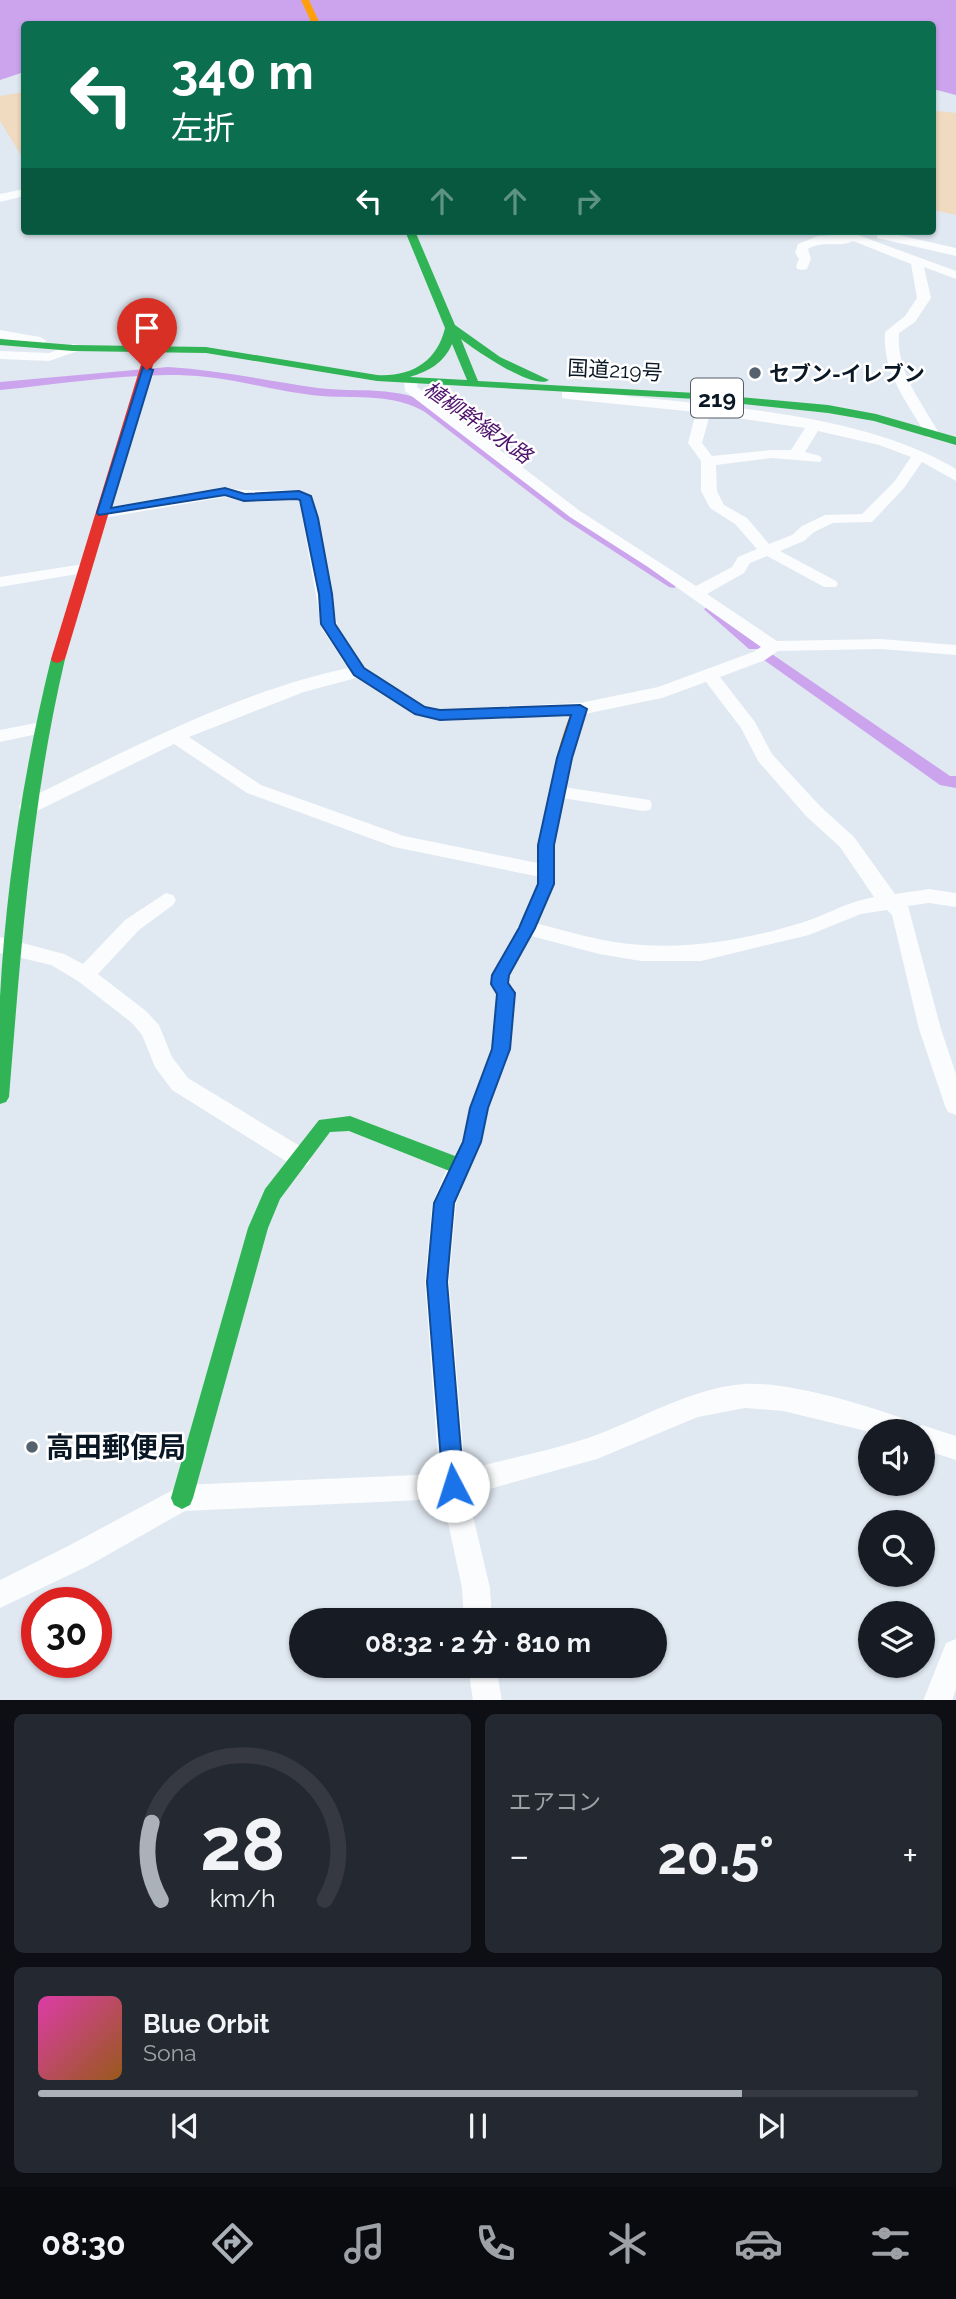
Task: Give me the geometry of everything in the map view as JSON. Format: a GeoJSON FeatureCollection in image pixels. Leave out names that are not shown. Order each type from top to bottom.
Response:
{"type":"FeatureCollection","features":[{"type":"Feature","properties":{"kind":"main road"},"geometry":{"type":"LineString","coordinates":[[305,0],[315,21]]}},
{"type":"Feature","properties":{"kind":"main road"},"geometry":{"type":"LineString","coordinates":[[412,235],[474,384]]}},
{"type":"Feature","properties":{"kind":"main road"},"geometry":{"type":"LineString","coordinates":[[388,379],[435,362],[448,350],[451,327]]}},
{"type":"Feature","properties":{"kind":"main road"},"geometry":{"type":"LineString","coordinates":[[451,327],[496,359],[540,379],[577,389]]}},
{"type":"Feature","properties":{"kind":"main road","name":"国道219号"},"geometry":{"type":"LineString","coordinates":[[0,342],[73,348],[206,350],[388,379],[748,400],[828,409],[876,418],[956,441]]}},
{"type":"Feature","properties":{"kind":"main road"},"geometry":{"type":"LineString","coordinates":[[0,1097],[7,946],[41,728],[84,569],[152,348]]}},
{"type":"Feature","properties":{"kind":"main road"},"geometry":{"type":"LineString","coordinates":[[182,1498],[258,1228],[272,1195],[325,1125],[338,1122],[350,1124],[459,1166],[472,1142],[479,1108],[501,1049],[506,993],[500,984],[501,975],[527,928],[546,884],[546,845],[557,792],[580,709]]}},
{"type":"Feature","properties":{"kind":"street"},"geometry":{"type":"LineString","coordinates":[[0,198],[21,194]]}},
{"type":"Feature","properties":{"kind":"street"},"geometry":{"type":"LineString","coordinates":[[859,235],[956,275]]}},
{"type":"Feature","properties":{"kind":"street"},"geometry":{"type":"LineString","coordinates":[[802,266],[805,259],[801,253],[802,247],[810,241],[822,238],[850,240],[859,235],[956,252]]}},
{"type":"Feature","properties":{"kind":"street"},"geometry":{"type":"LineString","coordinates":[[913,259],[917,263],[924,298],[910,319],[892,332],[889,346],[896,373],[933,435]]}},
{"type":"Feature","properties":{"kind":"street"},"geometry":{"type":"LineString","coordinates":[[0,334],[107,347]]}},
{"type":"Feature","properties":{"kind":"street"},"geometry":{"type":"LineString","coordinates":[[0,355],[44,356],[67,353],[73,348]]}},
{"type":"Feature","properties":{"kind":"street"},"geometry":{"type":"LineString","coordinates":[[411,381],[410,388],[529,481],[761,640],[774,646],[881,644],[956,650]]}},
{"type":"Feature","properties":{"kind":"street"},"geometry":{"type":"LineString","coordinates":[[474,384],[540,393],[704,407],[814,426],[891,443],[920,454],[956,476]]}},
{"type":"Feature","properties":{"kind":"street"},"geometry":{"type":"LineString","coordinates":[[704,407],[695,443],[708,461],[709,491],[718,508],[741,521],[765,549],[830,584]]}},
{"type":"Feature","properties":{"kind":"street"},"geometry":{"type":"LineString","coordinates":[[796,456],[814,426]]}},
{"type":"Feature","properties":{"kind":"street"},"geometry":{"type":"LineString","coordinates":[[708,461],[771,454],[815,460]]}},
{"type":"Feature","properties":{"kind":"street"},"geometry":{"type":"LineString","coordinates":[[696,593],[738,570],[744,560],[765,549],[798,538],[808,528],[830,518],[866,519],[899,485],[920,454]]}},
{"type":"Feature","properties":{"kind":"street"},"geometry":{"type":"LineString","coordinates":[[103,513],[225,492],[244,498],[299,495],[306,498],[326,594],[328,624],[359,672],[420,710],[440,715],[580,709],[662,692],[759,656],[774,646]]}},
{"type":"Feature","properties":{"kind":"street"},"geometry":{"type":"LineString","coordinates":[[0,582],[84,569]]}},
{"type":"Feature","properties":{"kind":"street"},"geometry":{"type":"LineString","coordinates":[[28,807],[175,736],[314,682],[359,672]]}},
{"type":"Feature","properties":{"kind":"street"},"geometry":{"type":"LineString","coordinates":[[709,674],[749,726],[764,757],[813,811],[847,842],[878,890],[901,912],[930,1028],[956,1106]]}},
{"type":"Feature","properties":{"kind":"street"},"geometry":{"type":"LineString","coordinates":[[0,736],[41,728]]}},
{"type":"Feature","properties":{"kind":"street"},"geometry":{"type":"LineString","coordinates":[[175,736],[254,789],[401,842],[545,871]]}},
{"type":"Feature","properties":{"kind":"street"},"geometry":{"type":"LineString","coordinates":[[557,792],[643,805]]}},
{"type":"Feature","properties":{"kind":"street"},"geometry":{"type":"LineString","coordinates":[[527,928],[599,946],[641,953],[701,953],[809,928],[858,906],[929,896],[956,900]]}},
{"type":"Feature","properties":{"kind":"street"},"geometry":{"type":"LineString","coordinates":[[85,975],[132,925],[166,900]]}},
{"type":"Feature","properties":{"kind":"street"},"geometry":{"type":"LineString","coordinates":[[7,946],[58,959],[85,975],[139,1017],[152,1031],[163,1061],[180,1084],[300,1158]]}},
{"type":"Feature","properties":{"kind":"street"},"geometry":{"type":"LineString","coordinates":[[459,1166],[444,1203],[437,1282],[453,1486],[476,1588],[477,1608]]}},
{"type":"Feature","properties":{"kind":"street"},"geometry":{"type":"LineString","coordinates":[[0,1594],[78,1556],[182,1498],[453,1486],[597,1447],[697,1405],[745,1396],[783,1399],[869,1419]]}},
{"type":"Feature","properties":{"kind":"street"},"geometry":{"type":"LineString","coordinates":[[935,1441],[956,1448]]}},
{"type":"Feature","properties":{"kind":"street"},"geometry":{"type":"LineString","coordinates":[[936,1700],[955,1659]]}},
{"type":"Feature","properties":{"kind":"street"},"geometry":{"type":"LineString","coordinates":[[483,1678],[488,1700]]}},
{"type":"Feature","properties":{"kind":"shaded area"},"geometry":{"type":"Polygon","coordinates":[[[0,0],[956,0],[956,95],[936,90],[936,21],[21,21],[21,73],[0,80],[0,0]]]}},
{"type":"Feature","properties":{"kind":"shaded area"},"geometry":{"type":"Polygon","coordinates":[[[21,92],[21,155],[0,121],[0,96],[21,92]]]}},
{"type":"Feature","properties":{"kind":"shaded area"},"geometry":{"type":"Polygon","coordinates":[[[936,112],[956,113],[956,215],[936,211],[936,112]]]}},
{"type":"Feature","properties":{"kind":"waterway","name":"植柳幹線水路"},"geometry":{"type":"LineString","coordinates":[[0,386],[168,371],[207,373],[321,392],[386,394],[413,399],[430,409],[569,516],[674,584]]}},
{"type":"Feature","properties":{"kind":"waterway","name":"植柳幹線水路"},"geometry":{"type":"LineString","coordinates":[[712,609],[754,646]]}},
{"type":"Feature","properties":{"kind":"waterway","name":"植柳幹線水路"},"geometry":{"type":"LineString","coordinates":[[769,657],[946,781],[956,782]]}},
{"type":"Feature","properties":{"kind":"traffic: fast"},"geometry":{"type":"LineString","coordinates":[[412,235],[474,384],[696,396],[828,409],[876,418],[956,441]]}},
{"type":"Feature","properties":{"kind":"traffic: fast"},"geometry":{"type":"LineString","coordinates":[[451,327],[496,359],[543,380]]}},
{"type":"Feature","properties":{"kind":"traffic: fast"},"geometry":{"type":"LineString","coordinates":[[388,379],[430,364],[443,350],[451,327]]}},
{"type":"Feature","properties":{"kind":"traffic: fast"},"geometry":{"type":"LineString","coordinates":[[0,342],[73,348],[206,350],[377,378],[474,384]]}},
{"type":"Feature","properties":{"kind":"traffic: fast"},"geometry":{"type":"LineString","coordinates":[[0,1097],[26,822],[34,767],[58,659]]}},
{"type":"Feature","properties":{"kind":"traffic: fast"},"geometry":{"type":"LineString","coordinates":[[182,1498],[258,1228],[272,1195],[325,1125],[350,1123],[459,1166],[472,1142],[479,1108],[501,1049],[506,993],[500,983],[501,975],[527,928],[546,884],[546,845],[554,808]]}},
{"type":"Feature","properties":{"kind":"traffic: slow"},"geometry":{"type":"LineString","coordinates":[[305,0],[315,21]]}},
{"type":"Feature","properties":{"kind":"traffic: slow"},"geometry":{"type":"LineString","coordinates":[[554,808],[564,758],[580,709]]}},
{"type":"Feature","properties":{"kind":"traffic: jam"},"geometry":{"type":"LineString","coordinates":[[58,659],[152,348]]}},
{"type":"Feature","properties":{"kind":"place","name":"セブン-イレブン"},"geometry":{"type":"Point","coordinates":[755,373]}},
{"type":"Feature","properties":{"kind":"place","name":"高田郵便局"},"geometry":{"type":"Point","coordinates":[32,1447]}},
{"type":"Feature","properties":{"kind":"route"},"geometry":{"type":"LineString","coordinates":[[147,370],[103,513],[225,492],[244,498],[299,495],[306,498],[312,518],[326,594],[328,624],[359,672],[420,710],[440,715],[580,709],[564,758],[546,845],[546,884],[527,928],[501,975],[500,984],[506,993],[501,1049],[479,1108],[472,1142],[444,1203],[437,1282],[453,1486]]}}]}
